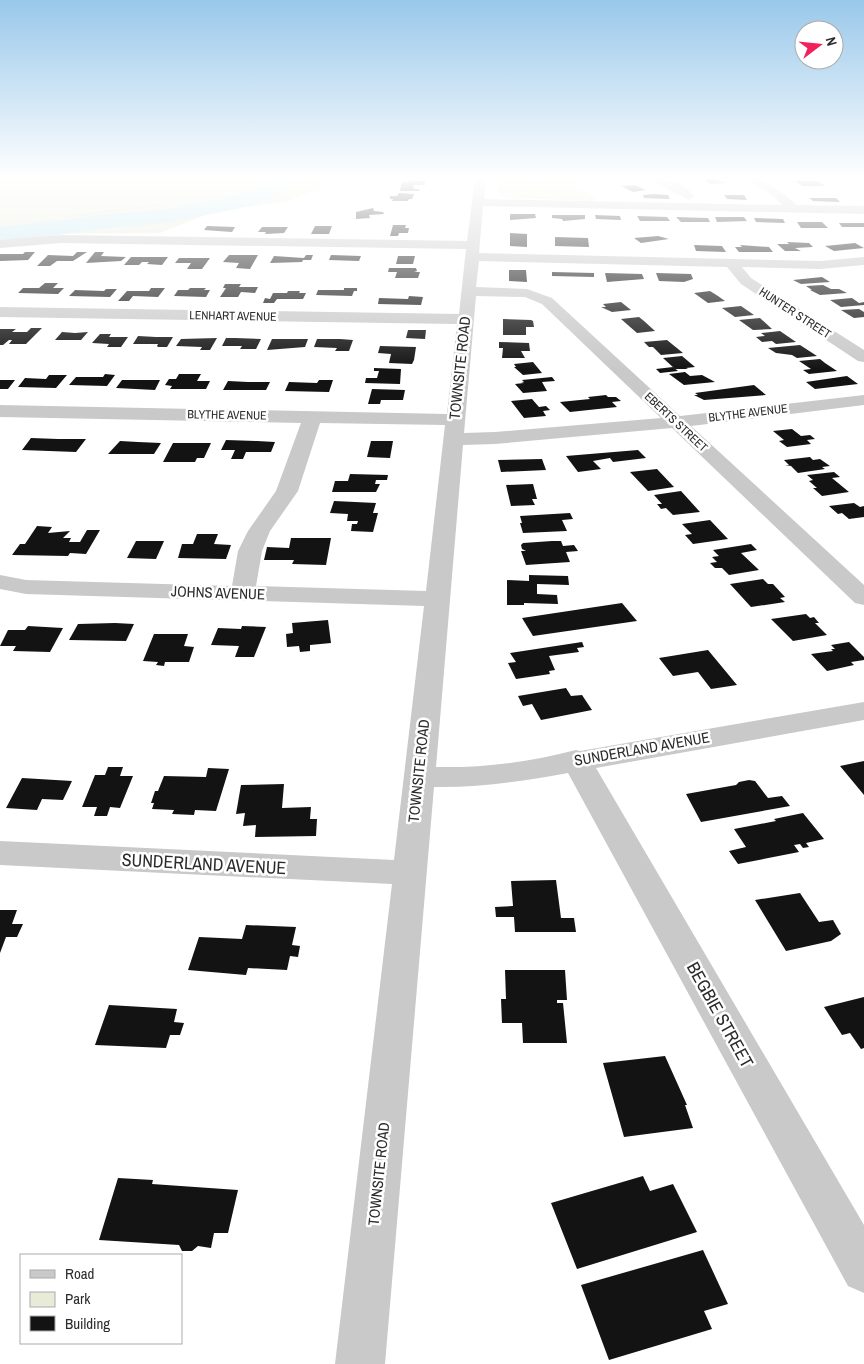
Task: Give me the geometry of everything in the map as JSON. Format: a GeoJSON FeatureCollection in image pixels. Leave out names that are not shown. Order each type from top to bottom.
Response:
{"type":"FeatureCollection","features":[{"type":"Feature","properties":{"kind":"street"},"geometry":{"type":"LineString","coordinates":[[0,244],[17,243]]}},
{"type":"Feature","properties":{"kind":"street"},"geometry":{"type":"LineString","coordinates":[[187,243],[472,251],[732,263],[820,265],[864,262]]}},
{"type":"Feature","properties":{"kind":"street","name":"TOWNSITE ROAD"},"geometry":{"type":"LineString","coordinates":[[360,1364],[473,243]]}},
{"type":"Feature","properties":{"kind":"street","name":"HUNTER STREET"},"geometry":{"type":"LineString","coordinates":[[732,263],[746,281],[864,357]]}},
{"type":"Feature","properties":{"kind":"street","name":"EBERTS STREET"},"geometry":{"type":"LineString","coordinates":[[466,305],[519,292],[544,298],[864,598]]}},
{"type":"Feature","properties":{"kind":"street","name":"LENHART AVENUE"},"geometry":{"type":"LineString","coordinates":[[0,312],[466,305]]}},
{"type":"Feature","properties":{"kind":"street","name":"BLYTHE AVENUE"},"geometry":{"type":"LineString","coordinates":[[0,411],[313,416],[454,430],[495,438],[675,422],[864,400]]}},
{"type":"Feature","properties":{"kind":"street"},"geometry":{"type":"LineString","coordinates":[[243,594],[250,551],[259,531],[287,491],[313,416]]}},
{"type":"Feature","properties":{"kind":"street","name":"JOHNS AVENUE"},"geometry":{"type":"LineString","coordinates":[[0,582],[26,588],[437,599]]}},
{"type":"Feature","properties":{"kind":"street","name":"SUNDERLAND AVENUE"},"geometry":{"type":"LineString","coordinates":[[418,777],[461,778],[517,772],[576,760],[864,711]]}},
{"type":"Feature","properties":{"kind":"street","name":"BEGBIE STREET"},"geometry":{"type":"LineString","coordinates":[[576,760],[864,1270]]}},
{"type":"Feature","properties":{"kind":"street","name":"SUNDERLAND AVENUE"},"geometry":{"type":"LineString","coordinates":[[0,852],[409,873]]}},
{"type":"Feature","properties":{"kind":"building"},"geometry":{"type":"Polygon","coordinates":[[[510,243],[527,243],[527,247],[510,246],[510,243]]]}},
{"type":"Feature","properties":{"kind":"building"},"geometry":{"type":"Polygon","coordinates":[[[555,243],[589,243],[589,247],[555,246],[555,243]]]}},
{"type":"Feature","properties":{"kind":"building"},"geometry":{"type":"Polygon","coordinates":[[[788,243],[809,243],[813,247],[795,248],[801,251],[785,251],[777,244],[789,244],[788,243]]]}},
{"type":"Feature","properties":{"kind":"building"},"geometry":{"type":"Polygon","coordinates":[[[855,243],[864,248],[834,251],[825,246],[855,243]]]}},
{"type":"Feature","properties":{"kind":"building"},"geometry":{"type":"Polygon","coordinates":[[[694,245],[722,246],[726,252],[696,251],[694,245]]]}},
{"type":"Feature","properties":{"kind":"building"},"geometry":{"type":"Polygon","coordinates":[[[740,245],[769,247],[773,252],[739,252],[735,247],[742,247],[740,245]]]}},
{"type":"Feature","properties":{"kind":"building"},"geometry":{"type":"Polygon","coordinates":[[[25,252],[35,252],[28,260],[0,261],[0,254],[23,254],[25,252]]]}},
{"type":"Feature","properties":{"kind":"building"},"geometry":{"type":"Polygon","coordinates":[[[77,252],[87,252],[73,261],[57,261],[50,266],[37,266],[48,255],[73,256],[77,252]]]}},
{"type":"Feature","properties":{"kind":"building"},"geometry":{"type":"Polygon","coordinates":[[[95,252],[104,252],[101,256],[126,257],[121,261],[86,263],[95,252]]]}},
{"type":"Feature","properties":{"kind":"building"},"geometry":{"type":"Polygon","coordinates":[[[229,255],[258,255],[250,269],[236,268],[239,263],[223,262],[229,255]]]}},
{"type":"Feature","properties":{"kind":"building"},"geometry":{"type":"Polygon","coordinates":[[[306,255],[313,255],[311,260],[270,263],[274,256],[304,258],[306,255]]]}},
{"type":"Feature","properties":{"kind":"building"},"geometry":{"type":"Polygon","coordinates":[[[331,255],[361,256],[359,261],[329,260],[331,255]]]}},
{"type":"Feature","properties":{"kind":"building"},"geometry":{"type":"Polygon","coordinates":[[[398,256],[415,256],[413,264],[396,264],[398,256]]]}},
{"type":"Feature","properties":{"kind":"building"},"geometry":{"type":"Polygon","coordinates":[[[131,257],[168,257],[162,265],[142,262],[139,265],[124,265],[131,257]]]}},
{"type":"Feature","properties":{"kind":"building"},"geometry":{"type":"Polygon","coordinates":[[[179,258],[210,258],[202,269],[187,269],[191,263],[175,263],[179,258]]]}},
{"type":"Feature","properties":{"kind":"building"},"geometry":{"type":"Polygon","coordinates":[[[389,268],[416,268],[417,271],[414,272],[420,272],[418,278],[395,278],[397,272],[388,272],[389,268]]]}},
{"type":"Feature","properties":{"kind":"building"},"geometry":{"type":"Polygon","coordinates":[[[509,270],[526,270],[527,282],[509,281],[509,270]]]}},
{"type":"Feature","properties":{"kind":"building"},"geometry":{"type":"Polygon","coordinates":[[[552,272],[594,273],[594,277],[552,276],[552,272]]]}},
{"type":"Feature","properties":{"kind":"building"},"geometry":{"type":"Polygon","coordinates":[[[605,273],[642,274],[644,279],[607,282],[605,273]]]}},
{"type":"Feature","properties":{"kind":"building"},"geometry":{"type":"Polygon","coordinates":[[[656,273],[691,274],[693,279],[684,282],[659,281],[656,273]]]}},
{"type":"Feature","properties":{"kind":"building"},"geometry":{"type":"Polygon","coordinates":[[[822,277],[830,282],[801,284],[793,280],[822,277]]]}},
{"type":"Feature","properties":{"kind":"building"},"geometry":{"type":"Polygon","coordinates":[[[45,283],[58,283],[53,288],[64,288],[58,294],[18,293],[23,288],[39,288],[45,283]]]}},
{"type":"Feature","properties":{"kind":"building"},"geometry":{"type":"Polygon","coordinates":[[[225,284],[241,284],[239,287],[258,287],[255,293],[241,292],[238,297],[220,297],[226,288],[223,288],[225,284]]]}},
{"type":"Feature","properties":{"kind":"building"},"geometry":{"type":"Polygon","coordinates":[[[823,285],[847,293],[820,295],[806,286],[823,285]]]}},
{"type":"Feature","properties":{"kind":"building"},"geometry":{"type":"Polygon","coordinates":[[[151,288],[165,288],[158,297],[133,296],[129,301],[118,301],[127,291],[149,291],[151,288]]]}},
{"type":"Feature","properties":{"kind":"building"},"geometry":{"type":"Polygon","coordinates":[[[190,288],[206,288],[204,290],[210,290],[206,297],[174,296],[178,290],[188,290],[190,288]]]}},
{"type":"Feature","properties":{"kind":"building"},"geometry":{"type":"Polygon","coordinates":[[[344,288],[357,288],[357,291],[354,291],[352,296],[316,295],[318,290],[344,290],[344,288]]]}},
{"type":"Feature","properties":{"kind":"building"},"geometry":{"type":"Polygon","coordinates":[[[106,289],[117,289],[110,297],[69,296],[75,290],[104,291],[106,289]]]}},
{"type":"Feature","properties":{"kind":"building"},"geometry":{"type":"Polygon","coordinates":[[[288,291],[306,293],[303,299],[277,299],[274,303],[263,303],[265,298],[270,299],[273,293],[287,293],[288,291]]]}},
{"type":"Feature","properties":{"kind":"building"},"geometry":{"type":"Polygon","coordinates":[[[710,291],[725,301],[708,303],[694,293],[710,291]]]}},
{"type":"Feature","properties":{"kind":"building"},"geometry":{"type":"Polygon","coordinates":[[[409,296],[423,297],[421,305],[378,304],[379,298],[408,299],[409,296]]]}},
{"type":"Feature","properties":{"kind":"building"},"geometry":{"type":"Polygon","coordinates":[[[852,298],[859,303],[864,302],[864,305],[841,307],[830,300],[852,298]]]}},
{"type":"Feature","properties":{"kind":"building"},"geometry":{"type":"Polygon","coordinates":[[[621,302],[631,310],[612,312],[601,307],[606,307],[603,304],[621,302]]]}},
{"type":"Feature","properties":{"kind":"building"},"geometry":{"type":"Polygon","coordinates":[[[741,306],[754,315],[735,317],[722,308],[741,306]]]}},
{"type":"Feature","properties":{"kind":"building"},"geometry":{"type":"Polygon","coordinates":[[[859,309],[864,312],[864,317],[854,318],[841,310],[859,309]]]}},
{"type":"Feature","properties":{"kind":"building"},"geometry":{"type":"Polygon","coordinates":[[[639,317],[655,331],[637,333],[621,319],[639,317]]]}},
{"type":"Feature","properties":{"kind":"building"},"geometry":{"type":"Polygon","coordinates":[[[760,318],[772,329],[753,330],[739,320],[760,318]]]}},
{"type":"Feature","properties":{"kind":"building"},"geometry":{"type":"Polygon","coordinates":[[[503,319],[531,320],[534,327],[526,327],[526,335],[503,335],[503,319]]]}},
{"type":"Feature","properties":{"kind":"building"},"geometry":{"type":"Polygon","coordinates":[[[31,328],[42,328],[26,344],[9,344],[12,340],[9,340],[0,345],[0,329],[16,329],[12,332],[27,332],[31,328]]]}},
{"type":"Feature","properties":{"kind":"building"},"geometry":{"type":"Polygon","coordinates":[[[408,330],[426,330],[425,339],[406,338],[408,330]]]}},
{"type":"Feature","properties":{"kind":"building"},"geometry":{"type":"Polygon","coordinates":[[[780,331],[796,342],[776,344],[772,341],[762,342],[756,337],[765,336],[761,333],[780,331]]]}},
{"type":"Feature","properties":{"kind":"building"},"geometry":{"type":"Polygon","coordinates":[[[62,332],[88,332],[81,340],[55,340],[62,332]]]}},
{"type":"Feature","properties":{"kind":"building"},"geometry":{"type":"Polygon","coordinates":[[[100,334],[111,334],[109,337],[128,337],[121,347],[107,347],[109,344],[92,343],[100,334]]]}},
{"type":"Feature","properties":{"kind":"building"},"geometry":{"type":"Polygon","coordinates":[[[138,336],[173,337],[167,347],[158,347],[158,344],[133,344],[138,336]]]}},
{"type":"Feature","properties":{"kind":"building"},"geometry":{"type":"Polygon","coordinates":[[[217,338],[210,350],[200,350],[202,347],[176,346],[181,339],[217,338]]]}},
{"type":"Feature","properties":{"kind":"building"},"geometry":{"type":"Polygon","coordinates":[[[226,338],[261,339],[256,349],[240,349],[242,346],[222,346],[226,338]]]}},
{"type":"Feature","properties":{"kind":"building"},"geometry":{"type":"Polygon","coordinates":[[[272,339],[308,339],[305,347],[267,350],[272,339]]]}},
{"type":"Feature","properties":{"kind":"building"},"geometry":{"type":"Polygon","coordinates":[[[317,339],[353,340],[349,351],[335,351],[337,348],[314,347],[317,339]]]}},
{"type":"Feature","properties":{"kind":"building"},"geometry":{"type":"Polygon","coordinates":[[[667,340],[683,353],[661,355],[644,342],[667,340]]]}},
{"type":"Feature","properties":{"kind":"building"},"geometry":{"type":"Polygon","coordinates":[[[499,342],[529,343],[530,351],[521,351],[525,358],[502,358],[503,348],[499,348],[499,342]]]}},
{"type":"Feature","properties":{"kind":"building"},"geometry":{"type":"Polygon","coordinates":[[[800,345],[817,356],[797,358],[792,355],[776,353],[768,348],[800,345]]]}},
{"type":"Feature","properties":{"kind":"building"},"geometry":{"type":"Polygon","coordinates":[[[380,346],[416,347],[414,360],[412,364],[389,363],[391,354],[378,353],[380,346]]]}},
{"type":"Feature","properties":{"kind":"building"},"geometry":{"type":"Polygon","coordinates":[[[682,356],[695,367],[675,369],[663,358],[682,356]]]}},
{"type":"Feature","properties":{"kind":"building"},"geometry":{"type":"Polygon","coordinates":[[[820,359],[837,371],[809,374],[803,370],[811,369],[799,361],[820,359]]]}},
{"type":"Feature","properties":{"kind":"building"},"geometry":{"type":"Polygon","coordinates":[[[533,362],[542,373],[523,375],[514,367],[516,367],[514,364],[533,362]]]}},
{"type":"Feature","properties":{"kind":"building"},"geometry":{"type":"Polygon","coordinates":[[[673,367],[678,371],[660,373],[656,369],[673,367]]]}},
{"type":"Feature","properties":{"kind":"building"},"geometry":{"type":"Polygon","coordinates":[[[374,368],[401,369],[400,384],[365,383],[366,378],[377,378],[379,371],[374,371],[374,368]]]}},
{"type":"Feature","properties":{"kind":"building"},"geometry":{"type":"Polygon","coordinates":[[[685,372],[690,376],[702,375],[715,382],[684,385],[669,374],[685,372]]]}},
{"type":"Feature","properties":{"kind":"building"},"geometry":{"type":"Polygon","coordinates":[[[105,374],[115,375],[107,386],[69,385],[76,377],[103,377],[105,374]]]}},
{"type":"Feature","properties":{"kind":"building"},"geometry":{"type":"Polygon","coordinates":[[[179,374],[201,374],[197,381],[210,381],[206,389],[170,389],[172,386],[165,385],[169,379],[176,379],[179,374]]]}},
{"type":"Feature","properties":{"kind":"building"},"geometry":{"type":"Polygon","coordinates":[[[49,375],[67,375],[56,388],[18,387],[25,378],[46,379],[49,375]]]}},
{"type":"Feature","properties":{"kind":"building"},"geometry":{"type":"Polygon","coordinates":[[[847,376],[858,384],[815,389],[806,382],[847,376]]]}},
{"type":"Feature","properties":{"kind":"building"},"geometry":{"type":"Polygon","coordinates":[[[552,377],[555,381],[542,382],[547,391],[523,393],[515,384],[524,383],[521,382],[524,382],[522,380],[552,377]]]}},
{"type":"Feature","properties":{"kind":"building"},"geometry":{"type":"Polygon","coordinates":[[[0,380],[15,380],[8,389],[0,389],[0,380]]]}},
{"type":"Feature","properties":{"kind":"building"},"geometry":{"type":"Polygon","coordinates":[[[122,380],[160,380],[155,390],[116,388],[122,380]]]}},
{"type":"Feature","properties":{"kind":"building"},"geometry":{"type":"Polygon","coordinates":[[[319,380],[333,380],[329,392],[285,391],[289,382],[317,383],[319,380]]]}},
{"type":"Feature","properties":{"kind":"building"},"geometry":{"type":"Polygon","coordinates":[[[228,381],[270,382],[266,390],[223,390],[228,381]]]}},
{"type":"Feature","properties":{"kind":"building"},"geometry":{"type":"Polygon","coordinates":[[[754,385],[766,395],[704,400],[694,395],[698,395],[695,393],[754,385]]]}},
{"type":"Feature","properties":{"kind":"building"},"geometry":{"type":"Polygon","coordinates":[[[372,389],[405,390],[403,400],[381,400],[380,404],[368,404],[372,389]]]}},
{"type":"Feature","properties":{"kind":"building"},"geometry":{"type":"Polygon","coordinates":[[[606,395],[608,397],[616,397],[621,401],[612,402],[617,407],[570,412],[560,402],[590,399],[588,397],[606,395]]]}},
{"type":"Feature","properties":{"kind":"building"},"geometry":{"type":"Polygon","coordinates":[[[532,399],[539,407],[546,406],[550,410],[543,411],[546,416],[524,418],[511,401],[532,399]]]}},
{"type":"Feature","properties":{"kind":"building"},"geometry":{"type":"Polygon","coordinates":[[[792,429],[801,436],[810,435],[815,439],[807,440],[811,444],[787,447],[779,441],[784,440],[773,431],[792,429]]]}},
{"type":"Feature","properties":{"kind":"building"},"geometry":{"type":"Polygon","coordinates":[[[31,438],[86,439],[76,452],[22,450],[31,438]]]}},
{"type":"Feature","properties":{"kind":"building"},"geometry":{"type":"Polygon","coordinates":[[[226,440],[275,442],[271,452],[246,452],[243,459],[231,459],[235,450],[221,450],[226,440]]]}},
{"type":"Feature","properties":{"kind":"building"},"geometry":{"type":"Polygon","coordinates":[[[120,441],[161,443],[154,454],[108,454],[120,441]]]}},
{"type":"Feature","properties":{"kind":"building"},"geometry":{"type":"Polygon","coordinates":[[[371,441],[393,441],[390,458],[367,457],[371,441]]]}},
{"type":"Feature","properties":{"kind":"building"},"geometry":{"type":"Polygon","coordinates":[[[173,443],[211,443],[204,458],[197,458],[195,462],[163,462],[173,443]]]}},
{"type":"Feature","properties":{"kind":"building"},"geometry":{"type":"Polygon","coordinates":[[[638,450],[646,458],[613,462],[610,458],[593,461],[601,469],[578,472],[566,456],[638,450]]]}},
{"type":"Feature","properties":{"kind":"building"},"geometry":{"type":"Polygon","coordinates":[[[810,457],[813,460],[820,459],[830,466],[822,467],[825,469],[798,473],[791,466],[785,465],[789,465],[784,460],[810,457]]]}},
{"type":"Feature","properties":{"kind":"building"},"geometry":{"type":"Polygon","coordinates":[[[542,459],[546,470],[501,472],[498,460],[542,459]]]}},
{"type":"Feature","properties":{"kind":"building"},"geometry":{"type":"Polygon","coordinates":[[[657,469],[674,487],[648,491],[630,472],[657,469]]]}},
{"type":"Feature","properties":{"kind":"building"},"geometry":{"type":"Polygon","coordinates":[[[834,472],[840,477],[832,478],[849,492],[822,496],[813,488],[817,488],[809,481],[813,480],[807,475],[834,472]]]}},
{"type":"Feature","properties":{"kind":"building"},"geometry":{"type":"Polygon","coordinates":[[[350,474],[388,475],[387,480],[376,480],[375,484],[380,484],[376,492],[332,492],[335,481],[348,481],[350,474]]]}},
{"type":"Feature","properties":{"kind":"building"},"geometry":{"type":"Polygon","coordinates":[[[533,484],[537,499],[532,499],[535,505],[511,506],[506,485],[533,484]]]}},
{"type":"Feature","properties":{"kind":"building"},"geometry":{"type":"Polygon","coordinates":[[[681,491],[700,512],[673,515],[666,508],[661,509],[657,504],[662,504],[654,495],[681,491]]]}},
{"type":"Feature","properties":{"kind":"building"},"geometry":{"type":"Polygon","coordinates":[[[334,501],[376,503],[373,513],[378,513],[373,532],[351,531],[352,524],[357,524],[358,521],[347,521],[348,514],[330,513],[334,501]]]}},
{"type":"Feature","properties":{"kind":"building"},"geometry":{"type":"Polygon","coordinates":[[[854,503],[860,507],[864,506],[864,517],[849,519],[842,513],[838,514],[829,506],[854,503]]]}},
{"type":"Feature","properties":{"kind":"building"},"geometry":{"type":"Polygon","coordinates":[[[570,513],[573,519],[562,520],[567,531],[523,533],[520,516],[570,513]]]}},
{"type":"Feature","properties":{"kind":"building"},"geometry":{"type":"Polygon","coordinates":[[[710,520],[728,539],[693,544],[685,535],[692,534],[682,524],[710,520]]]}},
{"type":"Feature","properties":{"kind":"building"},"geometry":{"type":"Polygon","coordinates":[[[37,526],[52,527],[48,533],[70,531],[63,538],[71,538],[69,542],[80,542],[87,530],[100,530],[86,554],[70,553],[68,556],[12,555],[20,544],[25,544],[37,526]]]}},
{"type":"Feature","properties":{"kind":"building"},"geometry":{"type":"Polygon","coordinates":[[[197,534],[218,534],[214,544],[231,545],[226,559],[178,558],[182,544],[193,544],[197,534]]]}},
{"type":"Feature","properties":{"kind":"building"},"geometry":{"type":"Polygon","coordinates":[[[291,538],[331,538],[326,565],[292,564],[294,560],[264,560],[267,547],[289,548],[291,538]]]}},
{"type":"Feature","properties":{"kind":"building"},"geometry":{"type":"Polygon","coordinates":[[[136,541],[164,541],[156,559],[127,558],[136,541]]]}},
{"type":"Feature","properties":{"kind":"building"},"geometry":{"type":"Polygon","coordinates":[[[561,541],[563,546],[574,545],[578,551],[566,552],[570,562],[526,565],[521,551],[526,551],[522,549],[521,545],[523,543],[561,541]]]}},
{"type":"Feature","properties":{"kind":"building"},"geometry":{"type":"Polygon","coordinates":[[[751,544],[757,550],[741,553],[759,570],[729,575],[722,568],[715,568],[710,563],[717,562],[712,557],[719,556],[713,550],[751,544]]]}},
{"type":"Feature","properties":{"kind":"building"},"geometry":{"type":"Polygon","coordinates":[[[529,575],[568,576],[569,585],[537,584],[537,594],[557,595],[558,604],[524,603],[524,605],[507,605],[507,580],[529,581],[529,575]]]}},
{"type":"Feature","properties":{"kind":"building"},"geometry":{"type":"Polygon","coordinates":[[[763,579],[768,584],[773,584],[785,597],[780,598],[785,602],[751,607],[730,584],[763,579]]]}},
{"type":"Feature","properties":{"kind":"building"},"geometry":{"type":"Polygon","coordinates":[[[622,603],[637,621],[533,636],[522,618],[622,603]]]}},
{"type":"Feature","properties":{"kind":"building"},"geometry":{"type":"Polygon","coordinates":[[[806,614],[810,618],[814,617],[819,623],[815,623],[827,635],[793,641],[771,619],[806,614]]]}},
{"type":"Feature","properties":{"kind":"building"},"geometry":{"type":"Polygon","coordinates":[[[328,620],[331,643],[310,645],[310,651],[300,652],[299,646],[287,647],[286,634],[293,633],[292,623],[328,620]]]}},
{"type":"Feature","properties":{"kind":"building"},"geometry":{"type":"Polygon","coordinates":[[[78,624],[134,624],[126,641],[69,640],[78,624]]]}},
{"type":"Feature","properties":{"kind":"building"},"geometry":{"type":"Polygon","coordinates":[[[28,626],[63,628],[50,652],[13,651],[16,646],[0,646],[8,630],[25,630],[28,626]]]}},
{"type":"Feature","properties":{"kind":"building"},"geometry":{"type":"Polygon","coordinates":[[[242,626],[266,627],[254,657],[235,657],[239,646],[211,645],[218,628],[241,629],[242,626]]]}},
{"type":"Feature","properties":{"kind":"building"},"geometry":{"type":"Polygon","coordinates":[[[154,634],[188,634],[184,646],[194,647],[189,662],[165,662],[164,666],[156,665],[158,662],[143,661],[154,634]]]}},
{"type":"Feature","properties":{"kind":"building"},"geometry":{"type":"Polygon","coordinates":[[[582,642],[584,647],[577,648],[579,652],[549,656],[555,670],[549,671],[550,674],[516,679],[508,663],[516,662],[510,653],[582,642]]]}},
{"type":"Feature","properties":{"kind":"building"},"geometry":{"type":"Polygon","coordinates":[[[849,642],[864,657],[864,660],[851,662],[854,665],[827,671],[811,654],[833,651],[831,649],[835,649],[831,645],[849,642]]]}},
{"type":"Feature","properties":{"kind":"building"},"geometry":{"type":"Polygon","coordinates":[[[708,650],[737,685],[711,689],[698,672],[673,676],[659,658],[708,650]]]}},
{"type":"Feature","properties":{"kind":"building"},"geometry":{"type":"Polygon","coordinates":[[[566,688],[571,696],[582,695],[592,710],[541,720],[532,704],[523,706],[518,696],[566,688]]]}},
{"type":"Feature","properties":{"kind":"building"},"geometry":{"type":"Polygon","coordinates":[[[864,761],[864,795],[840,766],[864,761]]]}},
{"type":"Feature","properties":{"kind":"building"},"geometry":{"type":"Polygon","coordinates":[[[108,767],[123,767],[120,776],[133,776],[120,808],[110,807],[107,816],[94,816],[97,807],[82,807],[95,775],[105,775],[108,767]]]}},
{"type":"Feature","properties":{"kind":"building"},"geometry":{"type":"Polygon","coordinates":[[[208,768],[229,769],[216,811],[195,810],[194,815],[172,814],[174,810],[152,809],[154,803],[151,803],[155,791],[158,791],[164,776],[206,777],[208,768]]]}},
{"type":"Feature","properties":{"kind":"building"},"geometry":{"type":"Polygon","coordinates":[[[22,778],[72,781],[63,800],[42,799],[37,810],[6,808],[22,778]]]}},
{"type":"Feature","properties":{"kind":"building"},"geometry":{"type":"Polygon","coordinates":[[[755,781],[768,798],[782,796],[790,806],[701,822],[686,794],[736,785],[739,782],[755,781]]]}},
{"type":"Feature","properties":{"kind":"building"},"geometry":{"type":"Polygon","coordinates":[[[284,784],[282,808],[311,807],[310,819],[317,819],[316,836],[255,837],[256,825],[243,826],[245,813],[236,814],[241,785],[284,784]]]}},
{"type":"Feature","properties":{"kind":"building"},"geometry":{"type":"Polygon","coordinates":[[[803,813],[824,839],[806,843],[809,847],[803,848],[800,844],[794,845],[799,852],[738,864],[729,851],[746,847],[734,829],[776,821],[774,819],[803,813]]]}},
{"type":"Feature","properties":{"kind":"building"},"geometry":{"type":"Polygon","coordinates":[[[556,880],[561,918],[574,918],[576,932],[515,932],[514,917],[496,917],[495,907],[513,906],[511,881],[556,880]]]}},
{"type":"Feature","properties":{"kind":"building"},"geometry":{"type":"Polygon","coordinates":[[[800,893],[819,922],[833,920],[841,934],[831,941],[786,951],[755,900],[800,893]]]}},
{"type":"Feature","properties":{"kind":"building"},"geometry":{"type":"Polygon","coordinates":[[[0,910],[17,910],[12,924],[23,924],[17,937],[6,937],[0,953],[0,910]]]}},
{"type":"Feature","properties":{"kind":"building"},"geometry":{"type":"Polygon","coordinates":[[[246,925],[296,927],[292,945],[300,946],[298,957],[290,956],[287,970],[248,968],[246,975],[188,970],[199,937],[242,939],[246,925]]]}},
{"type":"Feature","properties":{"kind":"building"},"geometry":{"type":"Polygon","coordinates":[[[505,970],[565,970],[567,1000],[557,1000],[557,1003],[563,1003],[567,1043],[523,1043],[522,1023],[502,1023],[501,999],[506,999],[505,970]]]}},
{"type":"Feature","properties":{"kind":"building"},"geometry":{"type":"Polygon","coordinates":[[[864,997],[864,1048],[861,1049],[850,1033],[842,1035],[824,1007],[864,997]]]}},
{"type":"Feature","properties":{"kind":"building"},"geometry":{"type":"Polygon","coordinates":[[[109,1005],[177,1009],[174,1022],[184,1023],[180,1035],[170,1035],[166,1048],[95,1045],[109,1005]]]}},
{"type":"Feature","properties":{"kind":"building"},"geometry":{"type":"Polygon","coordinates":[[[665,1056],[687,1105],[685,1105],[693,1128],[624,1137],[603,1063],[665,1056]]]}},
{"type":"Feature","properties":{"kind":"building"},"geometry":{"type":"Polygon","coordinates":[[[643,1176],[650,1191],[673,1184],[697,1232],[577,1269],[551,1203],[643,1176]]]}},
{"type":"Feature","properties":{"kind":"building"},"geometry":{"type":"Polygon","coordinates":[[[118,1178],[153,1180],[152,1184],[238,1190],[228,1233],[214,1233],[211,1248],[198,1246],[192,1251],[182,1251],[179,1245],[99,1240],[118,1178]]]}},
{"type":"Feature","properties":{"kind":"building"},"geometry":{"type":"Polygon","coordinates":[[[703,1250],[728,1304],[704,1311],[712,1329],[609,1360],[581,1285],[703,1250]]]}}]}
